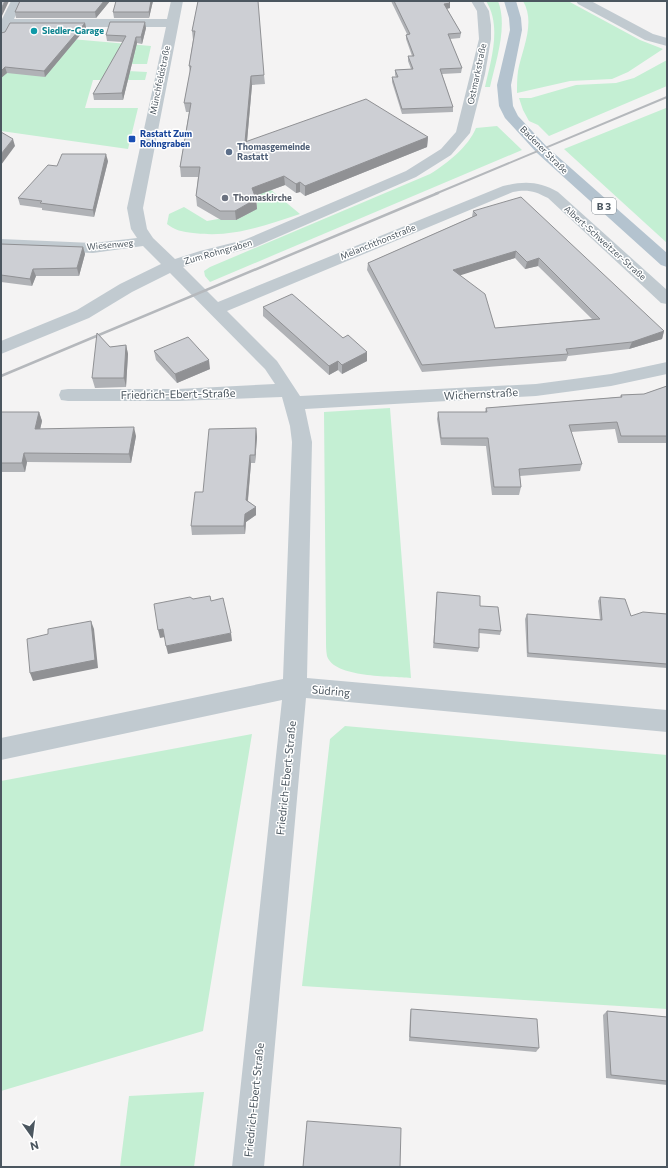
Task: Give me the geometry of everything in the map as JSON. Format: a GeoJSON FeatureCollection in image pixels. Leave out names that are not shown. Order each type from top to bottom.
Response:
{"type":"FeatureCollection","features":[{"type":"Feature","properties":{"kind":"main road","name":"Badener Straße"},"geometry":{"type":"LineString","coordinates":[[510,1],[515,18],[516,30],[504,85],[506,106],[512,118],[542,150],[667,262]]}},
{"type":"Feature","properties":{"kind":"street"},"geometry":{"type":"LineString","coordinates":[[1,35],[17,1]]}},
{"type":"Feature","properties":{"kind":"street","name":"Münchfeldstraße"},"geometry":{"type":"LineString","coordinates":[[171,266],[147,241],[139,230],[135,208],[177,1]]}},
{"type":"Feature","properties":{"kind":"street","name":"Ostmarkstraße"},"geometry":{"type":"LineString","coordinates":[[466,124],[485,39],[485,25],[482,11],[477,1]]}},
{"type":"Feature","properties":{"kind":"street"},"geometry":{"type":"LineString","coordinates":[[582,1],[649,37],[667,42]]}},
{"type":"Feature","properties":{"kind":"street"},"geometry":{"type":"LineString","coordinates":[[7,23],[173,22]]}},
{"type":"Feature","properties":{"kind":"street","name":"Zum Rohngraben"},"geometry":{"type":"LineString","coordinates":[[1,348],[83,314],[126,288],[171,266],[206,254],[249,244],[411,174],[446,152],[459,138],[466,124]]}},
{"type":"Feature","properties":{"kind":"street","name":"Melanchthonstraße"},"geometry":{"type":"LineString","coordinates":[[215,309],[508,189],[523,185],[533,185],[542,189]]}},
{"type":"Feature","properties":{"kind":"street","name":"Albert-Schweitzer-Straße"},"geometry":{"type":"LineString","coordinates":[[542,189],[553,195],[667,299]]}},
{"type":"Feature","properties":{"kind":"street","name":"Wiesenweg"},"geometry":{"type":"LineString","coordinates":[[1,244],[93,248],[147,241]]}},
{"type":"Feature","properties":{"kind":"street","name":"Friedrich-Ebert-Straße"},"geometry":{"type":"LineString","coordinates":[[171,266],[271,365],[291,396],[300,426],[302,442],[295,687],[248,1167]]}},
{"type":"Feature","properties":{"kind":"street","name":"Wichernstraße"},"geometry":{"type":"LineString","coordinates":[[291,396],[536,390],[611,380],[667,368]]}},
{"type":"Feature","properties":{"kind":"street","name":"Friedrich-Ebert-Straße"},"geometry":{"type":"LineString","coordinates":[[68,395],[291,396]]}},
{"type":"Feature","properties":{"kind":"street","name":"Südring"},"geometry":{"type":"LineString","coordinates":[[1,749],[295,687],[667,721]]}},
{"type":"Feature","properties":{"kind":"green space"},"geometry":{"type":"Polygon","coordinates":[[[486,1],[498,1],[502,21],[498,55],[490,87],[485,87],[494,43],[494,32],[491,11],[486,1]]]}},
{"type":"Feature","properties":{"kind":"green space"},"geometry":{"type":"Polygon","coordinates":[[[523,1],[568,1],[640,40],[663,49],[628,72],[612,79],[570,81],[517,93],[518,71],[528,27],[527,9],[523,1]]]}},
{"type":"Feature","properties":{"kind":"green space"},"geometry":{"type":"Polygon","coordinates":[[[14,34],[151,46],[147,64],[111,64],[109,70],[147,72],[145,80],[93,80],[85,108],[138,108],[128,149],[1,131],[1,52],[14,34]]]}},
{"type":"Feature","properties":{"kind":"green space"},"geometry":{"type":"Polygon","coordinates":[[[667,60],[667,86],[549,136],[538,125],[529,121],[519,98],[531,98],[576,85],[616,83],[634,78],[667,60]]]}},
{"type":"Feature","properties":{"kind":"green space"},"geometry":{"type":"Polygon","coordinates":[[[667,108],[667,243],[564,149],[667,108]]]}},
{"type":"Feature","properties":{"kind":"green space"},"geometry":{"type":"Polygon","coordinates":[[[497,126],[522,150],[210,282],[205,276],[204,271],[210,267],[430,174],[444,165],[463,148],[476,128],[497,126]]]}},
{"type":"Feature","properties":{"kind":"green space"},"geometry":{"type":"Polygon","coordinates":[[[246,169],[300,214],[260,227],[222,234],[186,232],[167,224],[169,214],[184,207],[207,221],[218,219],[236,220],[256,209],[259,190],[246,169]]]}},
{"type":"Feature","properties":{"kind":"green space"},"geometry":{"type":"Polygon","coordinates":[[[390,408],[411,678],[377,676],[351,672],[332,663],[327,656],[326,650],[324,412],[390,408]]]}},
{"type":"Feature","properties":{"kind":"green space"},"geometry":{"type":"Polygon","coordinates":[[[345,726],[667,755],[667,1009],[302,986],[330,739],[345,726]]]}},
{"type":"Feature","properties":{"kind":"green space"},"geometry":{"type":"Polygon","coordinates":[[[252,734],[203,1031],[1,1091],[1,781],[252,734]]]}},
{"type":"Feature","properties":{"kind":"green space"},"geometry":{"type":"Polygon","coordinates":[[[204,1092],[194,1167],[120,1167],[129,1096],[204,1092]]]}},
{"type":"Feature","properties":{"kind":"building"},"geometry":{"type":"Polygon","coordinates":[[[1,1],[5,1],[1,9],[1,1]]]}},
{"type":"Feature","properties":{"kind":"building"},"geometry":{"type":"Polygon","coordinates":[[[20,1],[104,1],[95,12],[15,12],[20,1]]]}},
{"type":"Feature","properties":{"kind":"building"},"geometry":{"type":"Polygon","coordinates":[[[116,1],[151,1],[149,12],[113,12],[116,1]]]}},
{"type":"Feature","properties":{"kind":"building"},"geometry":{"type":"Polygon","coordinates":[[[198,1],[258,1],[264,75],[251,76],[245,142],[366,99],[428,137],[305,186],[300,182],[296,184],[284,176],[252,188],[256,199],[235,211],[220,211],[196,196],[200,167],[180,167],[191,103],[184,103],[191,66],[189,66],[195,31],[192,31],[198,1]]]}},
{"type":"Feature","properties":{"kind":"building"},"geometry":{"type":"Polygon","coordinates":[[[394,1],[448,1],[450,3],[444,4],[461,33],[448,34],[462,68],[440,69],[453,107],[402,109],[392,77],[398,77],[395,70],[413,69],[408,56],[414,56],[406,35],[410,34],[394,1]]]}},
{"type":"Feature","properties":{"kind":"building"},"geometry":{"type":"Polygon","coordinates":[[[110,22],[145,22],[141,37],[136,37],[122,93],[93,94],[126,36],[106,35],[110,22]]]}},
{"type":"Feature","properties":{"kind":"building"},"geometry":{"type":"Polygon","coordinates":[[[10,23],[85,23],[44,71],[5,67],[1,71],[1,33],[5,32],[10,23]]]}},
{"type":"Feature","properties":{"kind":"building"},"geometry":{"type":"Polygon","coordinates":[[[1,132],[13,139],[1,154],[1,132]]]}},
{"type":"Feature","properties":{"kind":"building"},"geometry":{"type":"Polygon","coordinates":[[[62,154],[106,154],[93,210],[40,203],[42,201],[18,198],[48,165],[57,166],[62,154]]]}},
{"type":"Feature","properties":{"kind":"building"},"geometry":{"type":"Polygon","coordinates":[[[521,197],[664,331],[632,342],[566,349],[568,354],[422,365],[368,263],[477,215],[473,211],[521,197]],[[516,251],[453,270],[485,294],[495,328],[600,319],[539,258],[527,262],[516,251]]]}},
{"type":"Feature","properties":{"kind":"building"},"geometry":{"type":"Polygon","coordinates":[[[1,244],[83,247],[77,268],[33,269],[30,279],[1,275],[1,244]]]}},
{"type":"Feature","properties":{"kind":"building"},"geometry":{"type":"Polygon","coordinates":[[[292,294],[343,338],[348,335],[367,352],[342,365],[338,361],[329,366],[263,307],[292,294]]]}},
{"type":"Feature","properties":{"kind":"building"},"geometry":{"type":"Polygon","coordinates":[[[97,333],[110,347],[126,345],[124,378],[92,378],[97,333]]]}},
{"type":"Feature","properties":{"kind":"building"},"geometry":{"type":"Polygon","coordinates":[[[188,337],[209,360],[175,374],[154,351],[188,337]]]}},
{"type":"Feature","properties":{"kind":"building"},"geometry":{"type":"Polygon","coordinates":[[[667,386],[667,436],[621,436],[617,422],[569,425],[582,464],[519,469],[521,487],[494,487],[488,438],[441,438],[438,412],[487,412],[486,408],[622,397],[621,395],[644,394],[667,386]]]}},
{"type":"Feature","properties":{"kind":"building"},"geometry":{"type":"Polygon","coordinates":[[[1,412],[39,412],[35,429],[134,427],[129,454],[24,453],[22,463],[1,463],[1,412]]]}},
{"type":"Feature","properties":{"kind":"building"},"geometry":{"type":"Polygon","coordinates":[[[256,428],[255,455],[250,455],[246,500],[256,507],[245,514],[244,526],[191,526],[195,492],[203,492],[209,429],[256,428]]]}},
{"type":"Feature","properties":{"kind":"building"},"geometry":{"type":"Polygon","coordinates":[[[437,592],[480,596],[480,606],[498,607],[501,631],[479,629],[479,648],[434,643],[437,592]]]}},
{"type":"Feature","properties":{"kind":"building"},"geometry":{"type":"Polygon","coordinates":[[[210,596],[211,601],[223,598],[231,633],[166,646],[163,629],[158,630],[154,604],[190,597],[193,599],[210,596]]]}},
{"type":"Feature","properties":{"kind":"building"},"geometry":{"type":"Polygon","coordinates":[[[600,597],[625,599],[631,616],[643,612],[667,614],[667,664],[528,653],[527,614],[602,620],[600,597]]]}},
{"type":"Feature","properties":{"kind":"building"},"geometry":{"type":"Polygon","coordinates":[[[91,621],[95,660],[30,673],[27,639],[48,634],[48,629],[91,621]]]}},
{"type":"Feature","properties":{"kind":"building"},"geometry":{"type":"Polygon","coordinates":[[[411,1009],[537,1019],[539,1048],[410,1037],[411,1009]]]}},
{"type":"Feature","properties":{"kind":"building"},"geometry":{"type":"Polygon","coordinates":[[[607,1011],[667,1017],[667,1081],[611,1075],[607,1011]]]}},
{"type":"Feature","properties":{"kind":"building"},"geometry":{"type":"Polygon","coordinates":[[[307,1121],[401,1128],[400,1167],[303,1167],[307,1121]]]}},
{"type":"Feature","properties":{"kind":"railway"},"geometry":{"type":"LineString","coordinates":[[435,194],[667,97]]}},
{"type":"Feature","properties":{"kind":"railway"},"geometry":{"type":"LineString","coordinates":[[1,376],[438,193]]}},
{"type":"Feature","properties":{"kind":"place","name":"Siedler-Garage"},"geometry":{"type":"Point","coordinates":[34,31]}},
{"type":"Feature","properties":{"kind":"place","name":"Rastatt Zum Rohngraben"},"geometry":{"type":"Point","coordinates":[132,139]}},
{"type":"Feature","properties":{"kind":"place","name":"Thomasgemeinde Rastatt"},"geometry":{"type":"Point","coordinates":[229,152]}},
{"type":"Feature","properties":{"kind":"place","name":"Thomaskirche"},"geometry":{"type":"Point","coordinates":[225,198]}}]}
